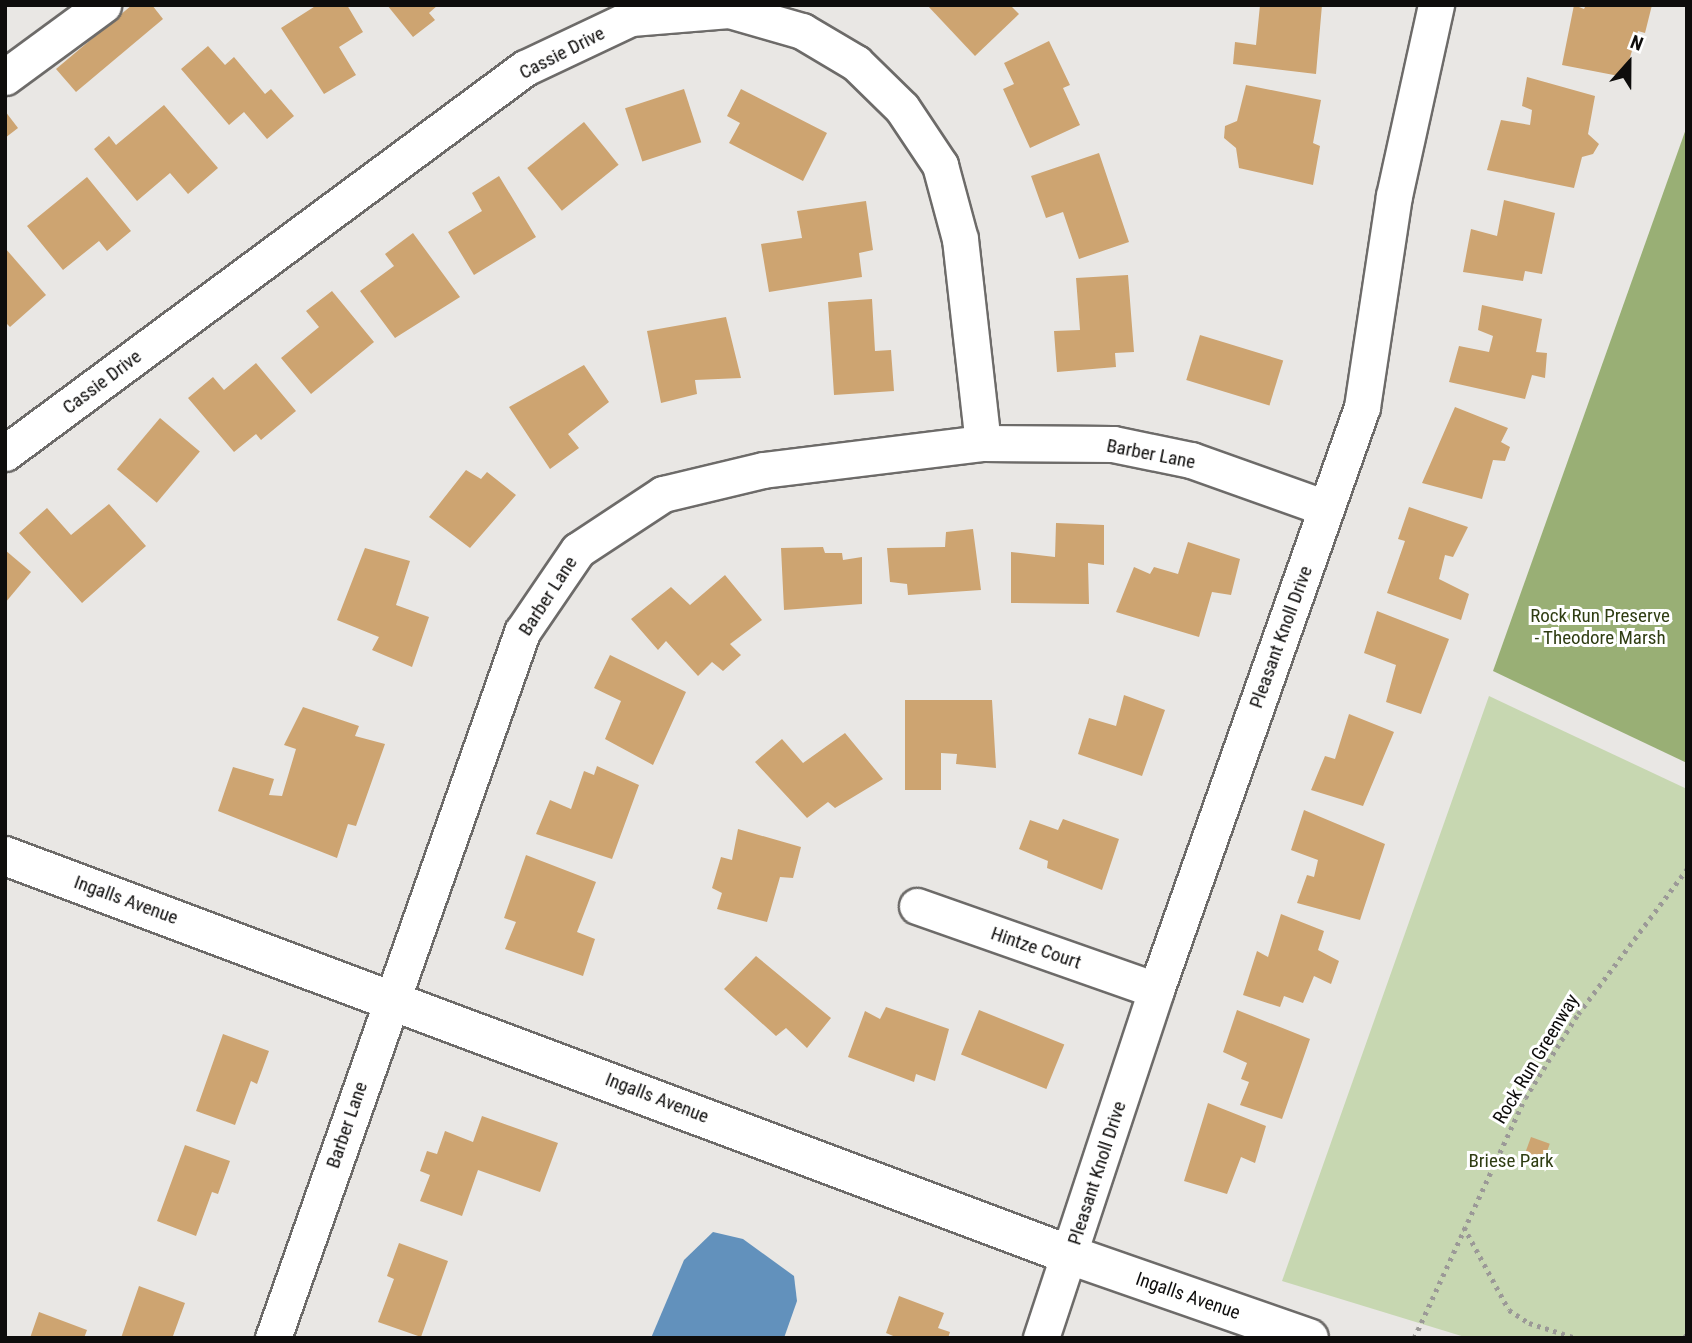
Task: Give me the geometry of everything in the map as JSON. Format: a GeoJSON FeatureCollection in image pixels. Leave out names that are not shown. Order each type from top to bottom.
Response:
{"type":"FeatureCollection","features":[{"type":"Feature","properties":{"kind":"street"},"geometry":{"type":"LineString","coordinates":[[5,77],[103,5]]}},
{"type":"Feature","properties":{"kind":"street","name":"Pleasant Knoll Drive"},"geometry":{"type":"LineString","coordinates":[[1041,1338],[1156,990],[1362,407],[1394,196],[1436,5]]}},
{"type":"Feature","properties":{"kind":"street","name":"Cassie Drive"},"geometry":{"type":"LineString","coordinates":[[5,453],[525,68],[631,19],[729,10],[802,31],[856,63],[902,108],[940,164],[960,239],[984,443]]}},
{"type":"Feature","properties":{"kind":"street","name":"Barber Lane"},"geometry":{"type":"LineString","coordinates":[[273,1338],[391,997],[522,632],[578,550],[663,494],[763,470],[984,443],[1113,444],[1191,460],[1326,509]]}},
{"type":"Feature","properties":{"kind":"street","name":"Ingalls Avenue"},"geometry":{"type":"LineString","coordinates":[[5,856],[391,997],[1070,1255],[1309,1338]]}},
{"type":"Feature","properties":{"kind":"street","name":"Hintze Court"},"geometry":{"type":"LineString","coordinates":[[917,906],[1156,990]]}},
{"type":"Feature","properties":{"kind":"path","name":"Rock Run Greenway"},"geometry":{"type":"LineString","coordinates":[[1414,1338],[1503,1141],[1550,1056],[1687,869]]}},
{"type":"Feature","properties":{"kind":"path"},"geometry":{"type":"LineString","coordinates":[[1463,1227],[1509,1310],[1529,1323],[1576,1338]]}},
{"type":"Feature","properties":{"kind":"green space","name":"Rock Run Preserve - Theodore Marsh"},"geometry":{"type":"Polygon","coordinates":[[[1687,126],[1687,763],[1493,671],[1687,126]]]}},
{"type":"Feature","properties":{"kind":"green space","name":"Briese Park"},"geometry":{"type":"Polygon","coordinates":[[[1489,696],[1687,789],[1687,1338],[1468,1338],[1282,1281],[1489,696]]]}},
{"type":"Feature","properties":{"kind":"water"},"geometry":{"type":"Polygon","coordinates":[[[713,1232],[743,1239],[794,1276],[797,1301],[784,1338],[651,1338],[684,1260],[713,1232]]]}},
{"type":"Feature","properties":{"kind":"building"},"geometry":{"type":"Polygon","coordinates":[[[132,5],[152,5],[163,19],[76,92],[56,69],[132,5]]]}},
{"type":"Feature","properties":{"kind":"building"},"geometry":{"type":"Polygon","coordinates":[[[317,5],[347,5],[363,32],[339,47],[356,75],[324,94],[281,28],[317,5]]]}},
{"type":"Feature","properties":{"kind":"building"},"geometry":{"type":"Polygon","coordinates":[[[387,5],[438,5],[429,13],[435,20],[413,37],[387,5]]]}},
{"type":"Feature","properties":{"kind":"building"},"geometry":{"type":"Polygon","coordinates":[[[927,5],[1010,5],[1019,14],[975,56],[927,5]]]}},
{"type":"Feature","properties":{"kind":"building"},"geometry":{"type":"Polygon","coordinates":[[[1260,5],[1322,5],[1316,74],[1233,64],[1235,42],[1256,45],[1260,5]]]}},
{"type":"Feature","properties":{"kind":"building"},"geometry":{"type":"Polygon","coordinates":[[[1574,5],[1584,9],[1586,5],[1652,5],[1645,33],[1638,31],[1624,77],[1562,65],[1574,5]]]}},
{"type":"Feature","properties":{"kind":"building"},"geometry":{"type":"Polygon","coordinates":[[[1049,41],[1070,85],[1063,88],[1080,125],[1030,148],[1003,89],[1014,84],[1004,63],[1049,41]]]}},
{"type":"Feature","properties":{"kind":"building"},"geometry":{"type":"Polygon","coordinates":[[[208,46],[225,65],[234,57],[265,94],[271,89],[294,116],[267,139],[244,112],[229,125],[181,69],[208,46]]]}},
{"type":"Feature","properties":{"kind":"building"},"geometry":{"type":"Polygon","coordinates":[[[1527,77],[1595,96],[1588,134],[1599,144],[1593,154],[1582,157],[1574,188],[1487,170],[1501,120],[1530,125],[1532,110],[1522,106],[1527,77]]]}},
{"type":"Feature","properties":{"kind":"building"},"geometry":{"type":"Polygon","coordinates":[[[1246,85],[1321,100],[1313,143],[1320,146],[1313,185],[1239,168],[1236,148],[1224,138],[1225,126],[1237,121],[1246,85]]]}},
{"type":"Feature","properties":{"kind":"building"},"geometry":{"type":"Polygon","coordinates":[[[684,89],[701,142],[642,161],[625,108],[684,89]]]}},
{"type":"Feature","properties":{"kind":"building"},"geometry":{"type":"Polygon","coordinates":[[[741,89],[827,133],[803,181],[729,143],[740,123],[727,116],[741,89]]]}},
{"type":"Feature","properties":{"kind":"building"},"geometry":{"type":"Polygon","coordinates":[[[164,105],[218,168],[188,194],[170,173],[137,201],[94,149],[109,136],[116,145],[164,105]]]}},
{"type":"Feature","properties":{"kind":"building"},"geometry":{"type":"Polygon","coordinates":[[[5,111],[18,128],[5,138],[5,111]]]}},
{"type":"Feature","properties":{"kind":"building"},"geometry":{"type":"Polygon","coordinates":[[[584,122],[619,165],[562,211],[527,168],[584,122]]]}},
{"type":"Feature","properties":{"kind":"building"},"geometry":{"type":"Polygon","coordinates":[[[1099,153],[1129,242],[1079,259],[1063,212],[1046,218],[1031,176],[1099,153]]]}},
{"type":"Feature","properties":{"kind":"building"},"geometry":{"type":"Polygon","coordinates":[[[499,176],[536,237],[474,275],[448,232],[482,211],[472,193],[499,176]]]}},
{"type":"Feature","properties":{"kind":"building"},"geometry":{"type":"Polygon","coordinates":[[[87,177],[131,231],[107,251],[99,241],[63,270],[27,226],[87,177]]]}},
{"type":"Feature","properties":{"kind":"building"},"geometry":{"type":"Polygon","coordinates":[[[1504,200],[1555,213],[1542,274],[1525,271],[1523,281],[1463,272],[1471,229],[1497,236],[1504,200]]]}},
{"type":"Feature","properties":{"kind":"building"},"geometry":{"type":"Polygon","coordinates":[[[866,201],[873,250],[859,253],[862,277],[769,292],[761,244],[802,238],[797,211],[866,201]]]}},
{"type":"Feature","properties":{"kind":"building"},"geometry":{"type":"Polygon","coordinates":[[[413,233],[460,297],[395,338],[360,291],[394,266],[385,254],[413,233]]]}},
{"type":"Feature","properties":{"kind":"building"},"geometry":{"type":"Polygon","coordinates":[[[5,248],[46,295],[10,327],[5,322],[5,248]]]}},
{"type":"Feature","properties":{"kind":"building"},"geometry":{"type":"Polygon","coordinates":[[[1128,275],[1134,352],[1115,353],[1116,367],[1057,372],[1054,331],[1080,330],[1076,278],[1128,275]]]}},
{"type":"Feature","properties":{"kind":"building"},"geometry":{"type":"Polygon","coordinates":[[[332,291],[374,342],[311,394],[281,358],[319,327],[306,311],[332,291]]]}},
{"type":"Feature","properties":{"kind":"building"},"geometry":{"type":"Polygon","coordinates":[[[872,299],[875,351],[891,350],[894,391],[834,395],[828,302],[872,299]]]}},
{"type":"Feature","properties":{"kind":"building"},"geometry":{"type":"Polygon","coordinates":[[[1482,305],[1542,319],[1536,352],[1547,353],[1545,378],[1532,375],[1525,399],[1449,382],[1459,346],[1489,352],[1493,336],[1478,330],[1482,305]]]}},
{"type":"Feature","properties":{"kind":"building"},"geometry":{"type":"Polygon","coordinates":[[[726,317],[741,378],[695,380],[697,394],[661,403],[647,331],[726,317]]]}},
{"type":"Feature","properties":{"kind":"building"},"geometry":{"type":"Polygon","coordinates":[[[1200,335],[1283,360],[1269,405],[1186,380],[1200,335]]]}},
{"type":"Feature","properties":{"kind":"building"},"geometry":{"type":"Polygon","coordinates":[[[256,363],[296,411],[261,440],[256,434],[234,452],[188,398],[213,377],[224,390],[256,363]]]}},
{"type":"Feature","properties":{"kind":"building"},"geometry":{"type":"Polygon","coordinates":[[[584,365],[609,402],[568,434],[579,448],[550,469],[509,407],[584,365]]]}},
{"type":"Feature","properties":{"kind":"building"},"geometry":{"type":"Polygon","coordinates":[[[1455,407],[1508,428],[1501,442],[1510,447],[1505,461],[1493,460],[1482,499],[1422,483],[1455,407]]]}},
{"type":"Feature","properties":{"kind":"building"},"geometry":{"type":"Polygon","coordinates":[[[160,418],[200,451],[157,503],[117,469],[160,418]]]}},
{"type":"Feature","properties":{"kind":"building"},"geometry":{"type":"Polygon","coordinates":[[[466,470],[481,479],[487,472],[516,495],[470,548],[429,517],[466,470]]]}},
{"type":"Feature","properties":{"kind":"building"},"geometry":{"type":"Polygon","coordinates":[[[109,504],[146,546],[82,603],[19,533],[47,508],[71,535],[109,504]]]}},
{"type":"Feature","properties":{"kind":"building"},"geometry":{"type":"Polygon","coordinates":[[[1409,507],[1468,527],[1453,557],[1445,555],[1439,579],[1469,594],[1461,620],[1387,593],[1405,541],[1398,539],[1409,507]]]}},
{"type":"Feature","properties":{"kind":"building"},"geometry":{"type":"Polygon","coordinates":[[[1056,523],[1104,525],[1104,565],[1088,563],[1089,604],[1011,603],[1011,552],[1055,557],[1056,523]]]}},
{"type":"Feature","properties":{"kind":"building"},"geometry":{"type":"Polygon","coordinates":[[[973,529],[981,590],[908,595],[907,584],[890,582],[887,548],[945,547],[946,532],[973,529]]]}},
{"type":"Feature","properties":{"kind":"building"},"geometry":{"type":"Polygon","coordinates":[[[1188,542],[1240,559],[1231,595],[1212,592],[1199,637],[1116,612],[1134,567],[1150,574],[1154,567],[1178,574],[1188,542]]]}},
{"type":"Feature","properties":{"kind":"building"},"geometry":{"type":"Polygon","coordinates":[[[823,547],[825,553],[842,553],[843,560],[862,557],[862,604],[784,610],[781,548],[823,547]]]}},
{"type":"Feature","properties":{"kind":"building"},"geometry":{"type":"Polygon","coordinates":[[[365,548],[410,561],[396,605],[429,617],[412,667],[372,650],[379,637],[337,620],[365,548]]]}},
{"type":"Feature","properties":{"kind":"building"},"geometry":{"type":"Polygon","coordinates":[[[5,550],[31,572],[5,603],[5,550]]]}},
{"type":"Feature","properties":{"kind":"building"},"geometry":{"type":"Polygon","coordinates":[[[725,575],[762,620],[730,644],[741,655],[723,671],[712,662],[698,676],[666,641],[658,650],[631,619],[671,587],[690,605],[725,575]]]}},
{"type":"Feature","properties":{"kind":"building"},"geometry":{"type":"Polygon","coordinates":[[[1377,611],[1449,639],[1421,714],[1386,702],[1396,665],[1364,653],[1377,611]]]}},
{"type":"Feature","properties":{"kind":"building"},"geometry":{"type":"Polygon","coordinates":[[[610,655],[686,692],[653,765],[605,739],[621,701],[594,688],[610,655]]]}},
{"type":"Feature","properties":{"kind":"building"},"geometry":{"type":"Polygon","coordinates":[[[1124,695],[1165,710],[1142,776],[1078,754],[1089,718],[1116,726],[1124,695]]]}},
{"type":"Feature","properties":{"kind":"building"},"geometry":{"type":"Polygon","coordinates":[[[905,700],[992,700],[996,768],[956,764],[957,754],[941,753],[941,790],[905,790],[905,700]]]}},
{"type":"Feature","properties":{"kind":"building"},"geometry":{"type":"Polygon","coordinates":[[[303,707],[359,726],[355,736],[385,744],[356,826],[348,824],[337,858],[218,811],[233,767],[274,779],[269,795],[282,796],[296,749],[284,745],[303,707]]]}},
{"type":"Feature","properties":{"kind":"building"},"geometry":{"type":"Polygon","coordinates":[[[1349,714],[1394,732],[1363,806],[1311,790],[1325,756],[1335,759],[1349,714]]]}},
{"type":"Feature","properties":{"kind":"building"},"geometry":{"type":"Polygon","coordinates":[[[845,733],[883,779],[835,808],[828,802],[807,818],[755,762],[782,739],[803,763],[845,733]]]}},
{"type":"Feature","properties":{"kind":"building"},"geometry":{"type":"Polygon","coordinates":[[[597,766],[639,785],[612,859],[536,834],[550,800],[571,809],[584,771],[594,775],[597,766]]]}},
{"type":"Feature","properties":{"kind":"building"},"geometry":{"type":"Polygon","coordinates":[[[1304,810],[1385,844],[1360,920],[1297,903],[1307,875],[1314,877],[1318,860],[1291,850],[1304,810]]]}},
{"type":"Feature","properties":{"kind":"building"},"geometry":{"type":"Polygon","coordinates":[[[1063,819],[1119,839],[1102,890],[1047,868],[1048,861],[1019,849],[1030,820],[1058,830],[1063,819]]]}},
{"type":"Feature","properties":{"kind":"building"},"geometry":{"type":"Polygon","coordinates":[[[738,829],[801,847],[793,878],[780,877],[767,922],[717,909],[722,893],[712,888],[721,857],[732,860],[738,829]]]}},
{"type":"Feature","properties":{"kind":"building"},"geometry":{"type":"Polygon","coordinates":[[[526,855],[596,882],[577,932],[595,939],[583,976],[505,949],[516,922],[504,918],[526,855]]]}},
{"type":"Feature","properties":{"kind":"building"},"geometry":{"type":"Polygon","coordinates":[[[1281,914],[1324,931],[1318,950],[1339,961],[1331,984],[1314,976],[1303,1003],[1284,996],[1280,1007],[1243,995],[1257,951],[1268,957],[1281,914]]]}},
{"type":"Feature","properties":{"kind":"building"},"geometry":{"type":"Polygon","coordinates":[[[756,956],[831,1018],[807,1048],[786,1028],[776,1036],[724,989],[756,956]]]}},
{"type":"Feature","properties":{"kind":"building"},"geometry":{"type":"Polygon","coordinates":[[[886,1007],[949,1029],[935,1081],[916,1074],[914,1082],[848,1057],[865,1011],[880,1019],[886,1007]]]}},
{"type":"Feature","properties":{"kind":"building"},"geometry":{"type":"Polygon","coordinates":[[[979,1010],[1064,1044],[1046,1089],[961,1055],[979,1010]]]}},
{"type":"Feature","properties":{"kind":"building"},"geometry":{"type":"Polygon","coordinates":[[[1237,1010],[1310,1039],[1282,1119],[1240,1105],[1249,1082],[1241,1079],[1247,1063],[1223,1052],[1237,1010]]]}},
{"type":"Feature","properties":{"kind":"building"},"geometry":{"type":"Polygon","coordinates":[[[223,1034],[269,1051],[257,1084],[251,1081],[235,1125],[196,1111],[223,1034]]]}},
{"type":"Feature","properties":{"kind":"building"},"geometry":{"type":"Polygon","coordinates":[[[1208,1103],[1266,1126],[1255,1163],[1241,1157],[1227,1194],[1184,1181],[1208,1103]]]}},
{"type":"Feature","properties":{"kind":"building"},"geometry":{"type":"Polygon","coordinates":[[[482,1116],[558,1143],[540,1192],[478,1170],[462,1216],[420,1201],[430,1175],[420,1171],[427,1151],[437,1154],[445,1131],[473,1142],[482,1116]]]}},
{"type":"Feature","properties":{"kind":"building"},"geometry":{"type":"Polygon","coordinates":[[[1531,1137],[1550,1144],[1542,1165],[1523,1158],[1531,1137]]]}},
{"type":"Feature","properties":{"kind":"building"},"geometry":{"type":"Polygon","coordinates":[[[185,1145],[230,1161],[218,1194],[212,1192],[196,1236],[157,1221],[185,1145]]]}},
{"type":"Feature","properties":{"kind":"building"},"geometry":{"type":"Polygon","coordinates":[[[399,1243],[448,1261],[421,1337],[378,1322],[394,1279],[387,1276],[399,1243]]]}},
{"type":"Feature","properties":{"kind":"building"},"geometry":{"type":"Polygon","coordinates":[[[139,1286],[185,1303],[173,1336],[121,1338],[139,1286]]]}},
{"type":"Feature","properties":{"kind":"building"},"geometry":{"type":"Polygon","coordinates":[[[899,1296],[944,1313],[938,1328],[950,1332],[948,1338],[898,1338],[886,1333],[899,1296]]]}},
{"type":"Feature","properties":{"kind":"building"},"geometry":{"type":"Polygon","coordinates":[[[39,1312],[87,1330],[84,1338],[30,1338],[39,1312]]]}}]}
